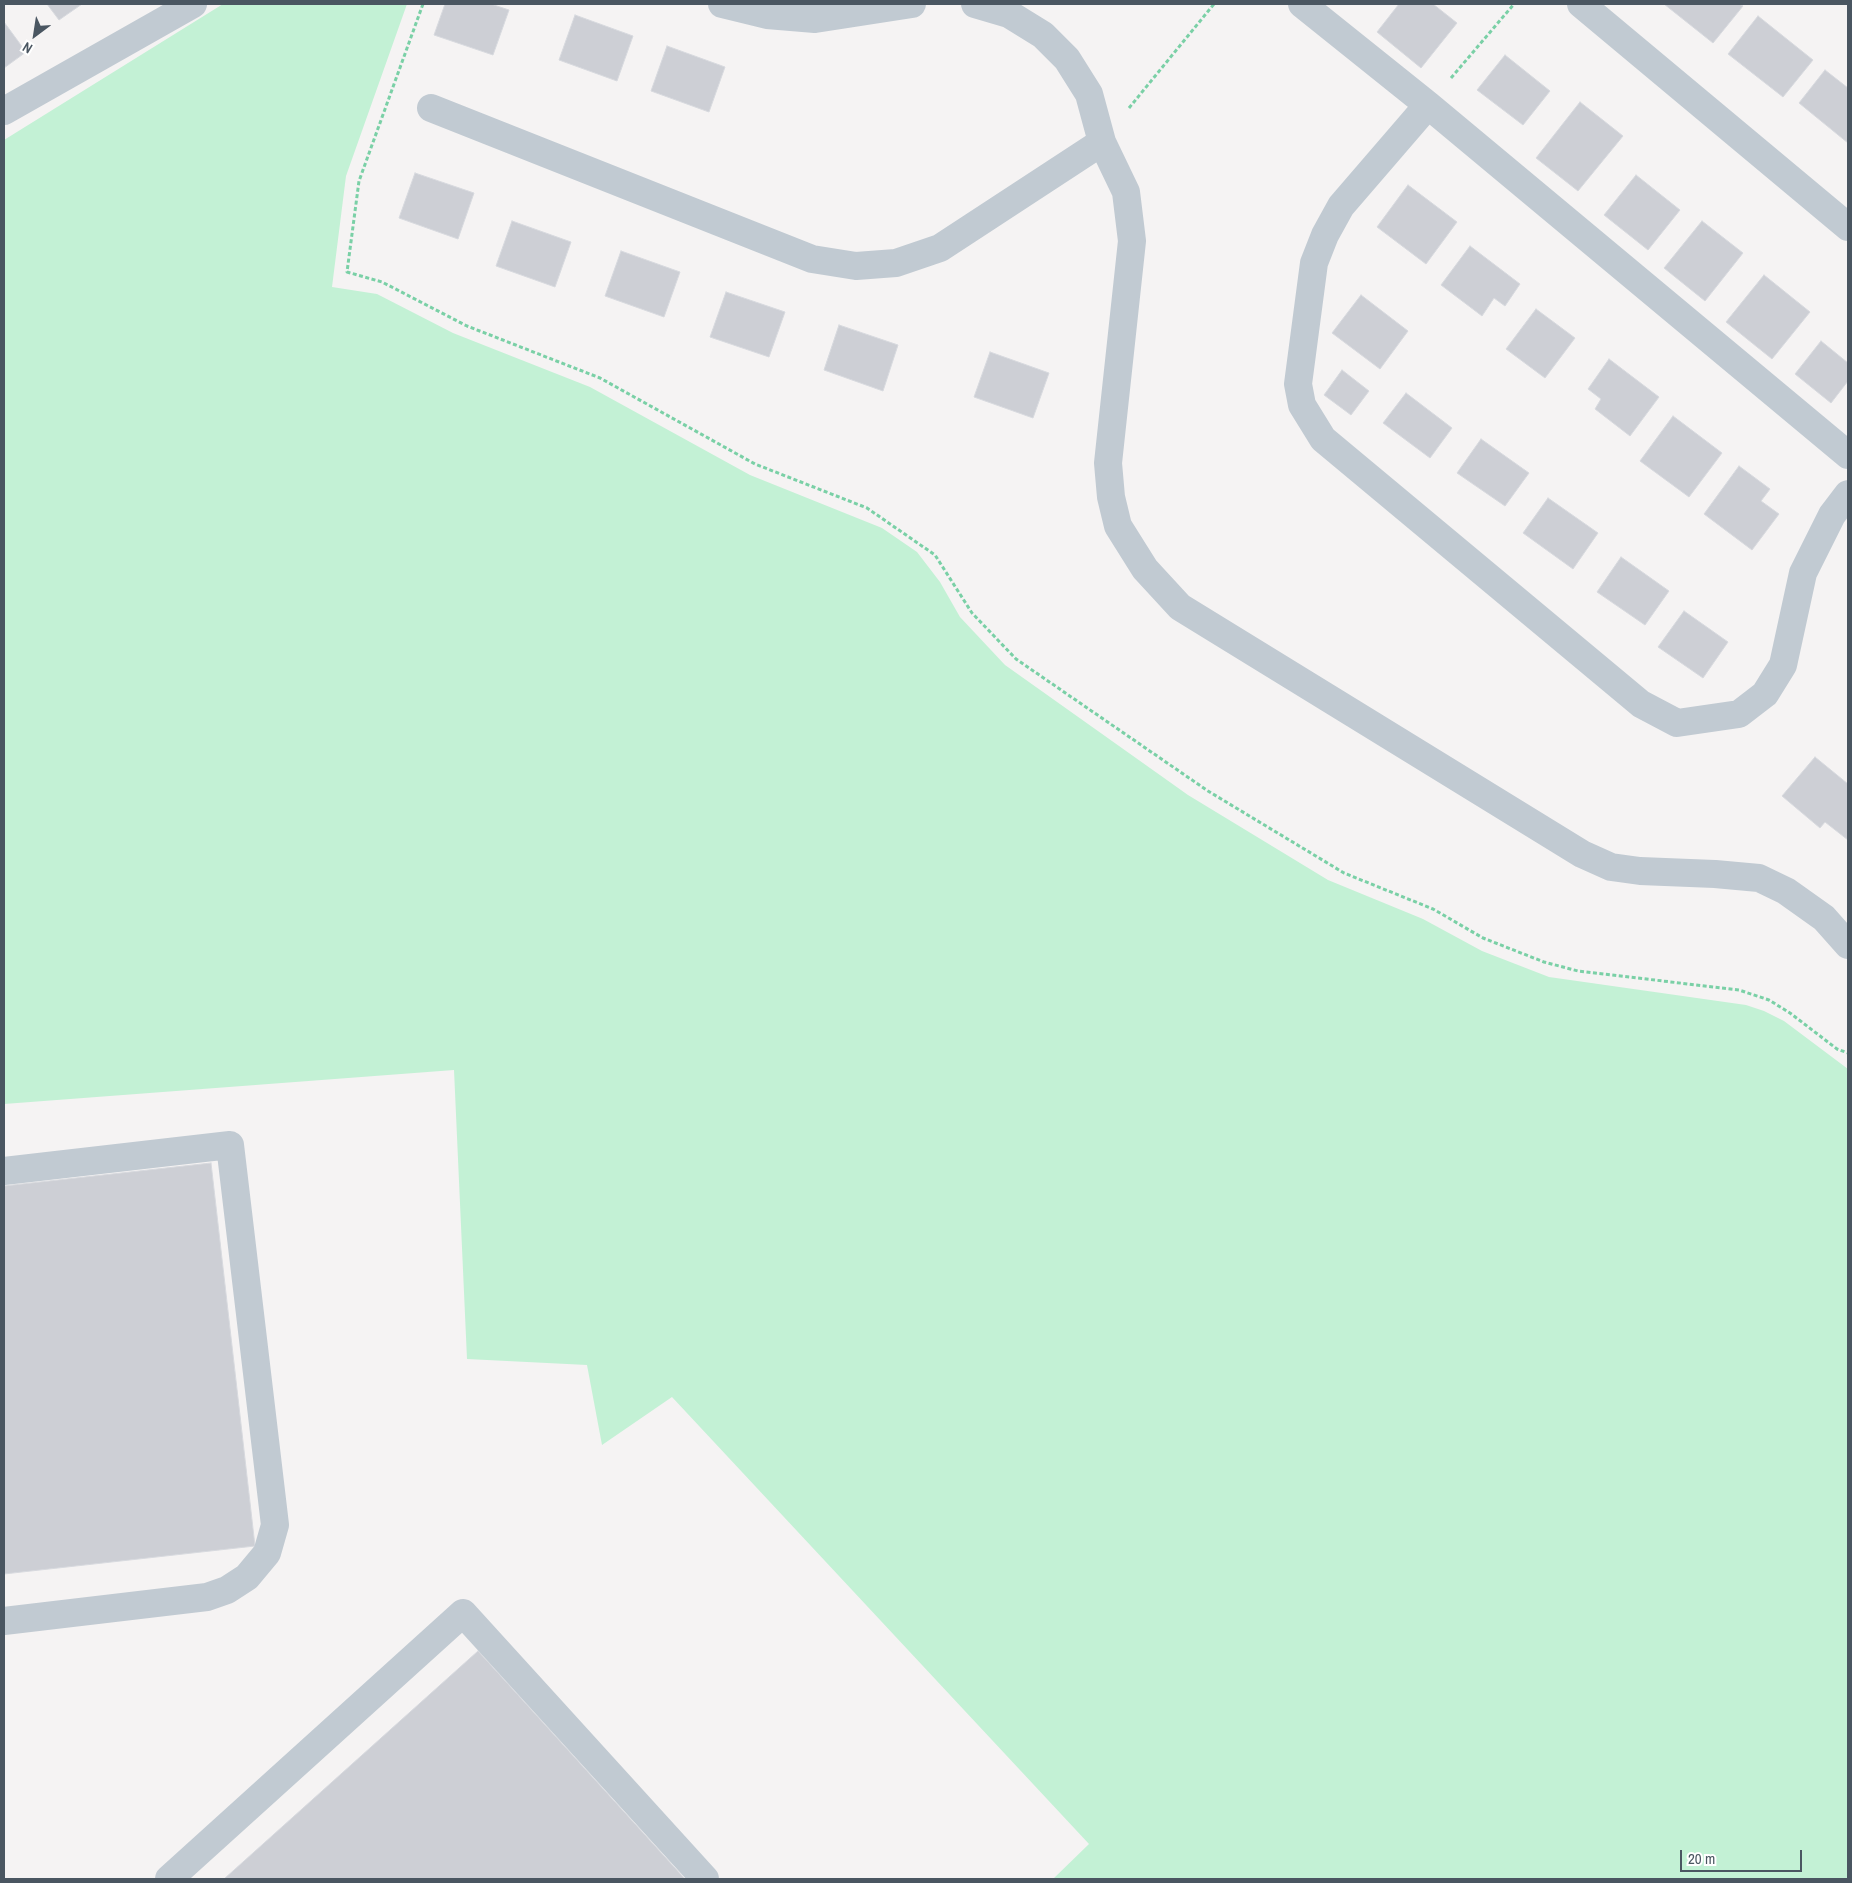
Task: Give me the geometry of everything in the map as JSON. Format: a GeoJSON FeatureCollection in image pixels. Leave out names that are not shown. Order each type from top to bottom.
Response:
{"type":"FeatureCollection","features":[{"type":"Feature","properties":{"kind":"street"},"geometry":{"type":"LineString","coordinates":[[4,111],[193,4]]}},
{"type":"Feature","properties":{"kind":"street"},"geometry":{"type":"LineString","coordinates":[[722,4],[767,15],[815,19],[912,4]]}},
{"type":"Feature","properties":{"kind":"street"},"geometry":{"type":"LineString","coordinates":[[975,4],[1009,14],[1043,35],[1067,59],[1089,94],[1102,142],[1126,192],[1132,241],[1108,463],[1111,497],[1118,526],[1150,576],[1180,607],[1582,854],[1621,869],[1759,878],[1786,892],[1824,918],[1848,944]]}},
{"type":"Feature","properties":{"kind":"street"},"geometry":{"type":"LineString","coordinates":[[1302,4],[1428,105],[1848,456]]}},
{"type":"Feature","properties":{"kind":"street"},"geometry":{"type":"LineString","coordinates":[[1581,4],[1848,227]]}},
{"type":"Feature","properties":{"kind":"street"},"geometry":{"type":"LineString","coordinates":[[1428,105],[1341,206],[1325,235],[1314,263],[1298,384],[1302,405],[1323,439],[1641,704],[1677,723],[1739,714],[1765,694],[1783,665],[1803,573],[1832,515],[1848,494]]}},
{"type":"Feature","properties":{"kind":"street"},"geometry":{"type":"LineString","coordinates":[[431,108],[812,259],[856,266],[896,263],[940,248],[1102,142]]}},
{"type":"Feature","properties":{"kind":"street"},"geometry":{"type":"LineString","coordinates":[[4,1171],[230,1145],[274,1525],[267,1553],[247,1577],[227,1590],[207,1597],[4,1621]]}},
{"type":"Feature","properties":{"kind":"street"},"geometry":{"type":"LineString","coordinates":[[169,1879],[463,1613],[705,1879]]}},
{"type":"Feature","properties":{"kind":"path"},"geometry":{"type":"LineString","coordinates":[[423,4],[359,181],[347,272],[382,282],[467,326],[600,378],[755,464],[867,508],[935,555],[972,613],[1016,659],[1208,792],[1344,873],[1433,909],[1483,938],[1544,962],[1578,971],[1739,990],[1769,1000],[1790,1013],[1837,1049],[1848,1053]]}},
{"type":"Feature","properties":{"kind":"path"},"geometry":{"type":"LineString","coordinates":[[1102,142],[1214,4]]}},
{"type":"Feature","properties":{"kind":"path"},"geometry":{"type":"LineString","coordinates":[[1428,105],[1514,4]]}},
{"type":"Feature","properties":{"kind":"green space"},"geometry":{"type":"Polygon","coordinates":[[[223,4],[407,4],[346,176],[332,287],[377,294],[453,333],[590,387],[750,475],[882,528],[917,552],[940,582],[960,617],[1005,665],[1188,795],[1328,880],[1423,919],[1482,951],[1549,977],[1746,1005],[1764,1011],[1784,1021],[1848,1069],[1848,1879],[1053,1879],[1089,1844],[672,1397],[602,1445],[587,1365],[467,1359],[454,1070],[4,1104],[4,140],[223,4]]]}},
{"type":"Feature","properties":{"kind":"building"},"geometry":{"type":"Polygon","coordinates":[[[47,4],[82,4],[59,20],[47,4]]]}},
{"type":"Feature","properties":{"kind":"building"},"geometry":{"type":"Polygon","coordinates":[[[445,4],[491,4],[509,10],[493,55],[434,35],[445,4]]]}},
{"type":"Feature","properties":{"kind":"building"},"geometry":{"type":"Polygon","coordinates":[[[1399,4],[1433,4],[1457,23],[1421,68],[1377,32],[1399,4]]]}},
{"type":"Feature","properties":{"kind":"building"},"geometry":{"type":"Polygon","coordinates":[[[1664,4],[1739,4],[1743,6],[1713,43],[1664,4]]]}},
{"type":"Feature","properties":{"kind":"building"},"geometry":{"type":"Polygon","coordinates":[[[575,15],[633,36],[617,81],[559,60],[575,15]]]}},
{"type":"Feature","properties":{"kind":"building"},"geometry":{"type":"Polygon","coordinates":[[[1758,16],[1813,60],[1783,97],[1728,54],[1758,16]]]}},
{"type":"Feature","properties":{"kind":"building"},"geometry":{"type":"Polygon","coordinates":[[[4,22],[26,52],[4,68],[4,22]]]}},
{"type":"Feature","properties":{"kind":"building"},"geometry":{"type":"Polygon","coordinates":[[[667,46],[725,67],[709,112],[651,91],[667,46]]]}},
{"type":"Feature","properties":{"kind":"building"},"geometry":{"type":"Polygon","coordinates":[[[1505,55],[1550,91],[1523,125],[1477,90],[1505,55]]]}},
{"type":"Feature","properties":{"kind":"building"},"geometry":{"type":"Polygon","coordinates":[[[1825,70],[1848,88],[1848,143],[1799,103],[1825,70]]]}},
{"type":"Feature","properties":{"kind":"building"},"geometry":{"type":"Polygon","coordinates":[[[1580,102],[1623,136],[1578,191],[1536,158],[1580,102]]]}},
{"type":"Feature","properties":{"kind":"building"},"geometry":{"type":"Polygon","coordinates":[[[415,173],[474,193],[458,239],[399,218],[415,173]]]}},
{"type":"Feature","properties":{"kind":"building"},"geometry":{"type":"Polygon","coordinates":[[[1636,175],[1680,210],[1648,250],[1604,215],[1636,175]]]}},
{"type":"Feature","properties":{"kind":"building"},"geometry":{"type":"Polygon","coordinates":[[[1408,185],[1457,222],[1426,264],[1377,227],[1408,185]]]}},
{"type":"Feature","properties":{"kind":"building"},"geometry":{"type":"Polygon","coordinates":[[[512,221],[571,242],[555,287],[496,266],[512,221]]]}},
{"type":"Feature","properties":{"kind":"building"},"geometry":{"type":"Polygon","coordinates":[[[1702,221],[1743,253],[1705,301],[1664,268],[1702,221]]]}},
{"type":"Feature","properties":{"kind":"building"},"geometry":{"type":"Polygon","coordinates":[[[1470,246],[1520,284],[1505,306],[1494,298],[1482,316],[1441,285],[1470,246]]]}},
{"type":"Feature","properties":{"kind":"building"},"geometry":{"type":"Polygon","coordinates":[[[621,251],[680,272],[664,317],[605,296],[621,251]]]}},
{"type":"Feature","properties":{"kind":"building"},"geometry":{"type":"Polygon","coordinates":[[[1764,275],[1810,312],[1772,359],[1726,322],[1764,275]]]}},
{"type":"Feature","properties":{"kind":"building"},"geometry":{"type":"Polygon","coordinates":[[[726,292],[785,312],[769,357],[710,337],[726,292]]]}},
{"type":"Feature","properties":{"kind":"building"},"geometry":{"type":"Polygon","coordinates":[[[1361,295],[1408,331],[1380,369],[1332,333],[1361,295]]]}},
{"type":"Feature","properties":{"kind":"building"},"geometry":{"type":"Polygon","coordinates":[[[1536,309],[1575,338],[1545,378],[1506,349],[1536,309]]]}},
{"type":"Feature","properties":{"kind":"building"},"geometry":{"type":"Polygon","coordinates":[[[839,325],[898,345],[883,391],[824,370],[839,325]]]}},
{"type":"Feature","properties":{"kind":"building"},"geometry":{"type":"Polygon","coordinates":[[[1821,341],[1848,363],[1848,381],[1831,403],[1795,374],[1821,341]]]}},
{"type":"Feature","properties":{"kind":"building"},"geometry":{"type":"Polygon","coordinates":[[[990,352],[1049,373],[1033,418],[974,397],[990,352]]]}},
{"type":"Feature","properties":{"kind":"building"},"geometry":{"type":"Polygon","coordinates":[[[1609,359],[1659,397],[1630,436],[1595,409],[1601,399],[1588,389],[1609,359]]]}},
{"type":"Feature","properties":{"kind":"building"},"geometry":{"type":"Polygon","coordinates":[[[1342,370],[1369,391],[1351,415],[1324,395],[1342,370]]]}},
{"type":"Feature","properties":{"kind":"building"},"geometry":{"type":"Polygon","coordinates":[[[1406,393],[1452,428],[1430,458],[1383,423],[1406,393]]]}},
{"type":"Feature","properties":{"kind":"building"},"geometry":{"type":"Polygon","coordinates":[[[1673,416],[1722,453],[1689,497],[1640,461],[1673,416]]]}},
{"type":"Feature","properties":{"kind":"building"},"geometry":{"type":"Polygon","coordinates":[[[1481,439],[1529,473],[1505,506],[1457,473],[1481,439]]]}},
{"type":"Feature","properties":{"kind":"building"},"geometry":{"type":"Polygon","coordinates":[[[1739,466],[1770,489],[1761,501],[1779,514],[1752,550],[1704,514],[1739,466]]]}},
{"type":"Feature","properties":{"kind":"building"},"geometry":{"type":"Polygon","coordinates":[[[1548,498],[1598,533],[1573,569],[1523,533],[1548,498]]]}},
{"type":"Feature","properties":{"kind":"building"},"geometry":{"type":"Polygon","coordinates":[[[1621,557],[1669,591],[1645,625],[1597,592],[1621,557]]]}},
{"type":"Feature","properties":{"kind":"building"},"geometry":{"type":"Polygon","coordinates":[[[1684,611],[1728,642],[1703,678],[1658,647],[1684,611]]]}},
{"type":"Feature","properties":{"kind":"building"},"geometry":{"type":"Polygon","coordinates":[[[1815,757],[1848,784],[1848,840],[1825,822],[1820,828],[1782,796],[1815,757]]]}},
{"type":"Feature","properties":{"kind":"building"},"geometry":{"type":"Polygon","coordinates":[[[211,1163],[255,1546],[4,1574],[4,1186],[211,1163]]]}},
{"type":"Feature","properties":{"kind":"building"},"geometry":{"type":"Polygon","coordinates":[[[478,1651],[685,1879],[224,1879],[478,1651]]]}}]}
